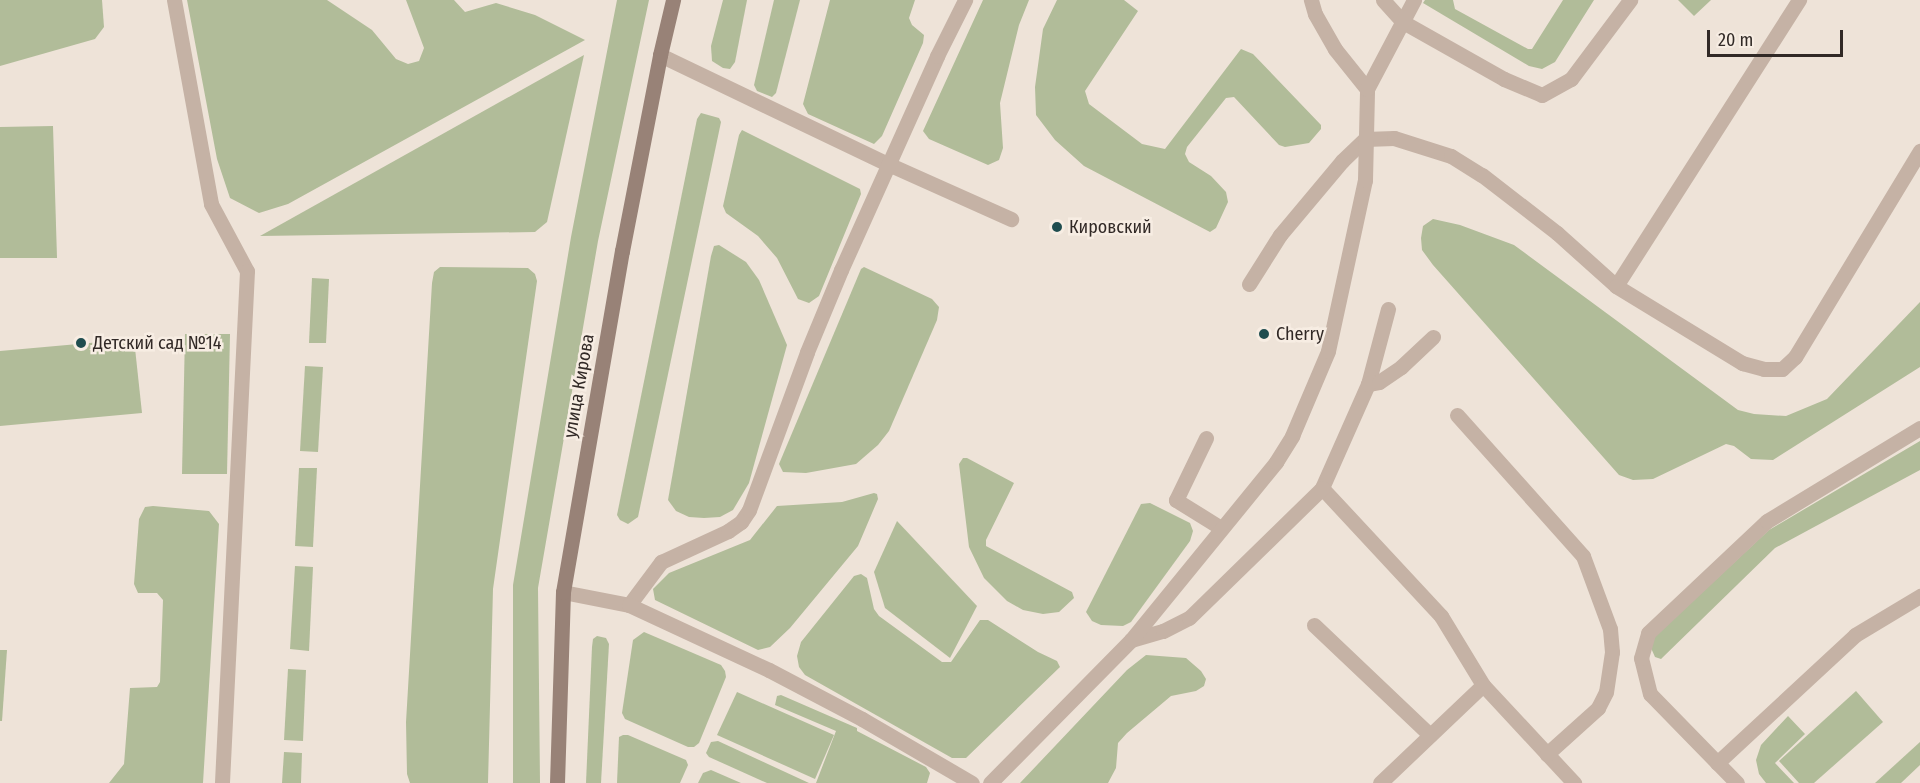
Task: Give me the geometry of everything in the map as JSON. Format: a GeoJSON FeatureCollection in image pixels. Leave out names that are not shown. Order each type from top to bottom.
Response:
{"type":"FeatureCollection","features":[{"type":"Feature","properties":{"kind":"main road","name":"улица Кирова"},"geometry":{"type":"LineString","coordinates":[[557,783],[563,592],[622,251],[673,0]]}},
{"type":"Feature","properties":{"kind":"street"},"geometry":{"type":"LineString","coordinates":[[174,0],[211,204],[247,271],[222,783]]}},
{"type":"Feature","properties":{"kind":"street"},"geometry":{"type":"LineString","coordinates":[[629,605],[661,562],[728,531],[741,522],[749,510],[807,352],[888,164],[965,0]]}},
{"type":"Feature","properties":{"kind":"street"},"geometry":{"type":"LineString","coordinates":[[1311,0],[1315,14],[1335,49],[1367,89]]}},
{"type":"Feature","properties":{"kind":"street"},"geometry":{"type":"LineString","coordinates":[[1383,0],[1403,22],[1504,79],[1542,95],[1571,80],[1630,0]]}},
{"type":"Feature","properties":{"kind":"street"},"geometry":{"type":"LineString","coordinates":[[990,783],[1131,640],[1276,462],[1287,445],[1328,351],[1365,180],[1367,89],[1414,0]]}},
{"type":"Feature","properties":{"kind":"street"},"geometry":{"type":"LineString","coordinates":[[1616,286],[1799,0]]}},
{"type":"Feature","properties":{"kind":"street"},"geometry":{"type":"LineString","coordinates":[[660,55],[888,164],[1011,219]]}},
{"type":"Feature","properties":{"kind":"street"},"geometry":{"type":"LineString","coordinates":[[1249,284],[1280,235],[1342,161],[1365,139],[1394,138],[1451,156],[1482,175],[1557,233],[1616,286],[1742,363],[1764,369],[1782,369],[1796,357],[1920,151]]}},
{"type":"Feature","properties":{"kind":"street"},"geometry":{"type":"LineString","coordinates":[[1131,640],[1163,631],[1189,618],[1322,488],[1368,384],[1388,309]]}},
{"type":"Feature","properties":{"kind":"street"},"geometry":{"type":"LineString","coordinates":[[1368,384],[1379,382],[1401,367],[1433,337]]}},
{"type":"Feature","properties":{"kind":"street"},"geometry":{"type":"LineString","coordinates":[[1457,415],[1583,556],[1610,629],[1612,652],[1606,692],[1598,708],[1547,754]]}},
{"type":"Feature","properties":{"kind":"street"},"geometry":{"type":"LineString","coordinates":[[1737,783],[1650,694],[1641,658],[1648,633],[1767,521],[1920,428]]}},
{"type":"Feature","properties":{"kind":"street"},"geometry":{"type":"LineString","coordinates":[[1206,438],[1176,500],[1221,528]]}},
{"type":"Feature","properties":{"kind":"street"},"geometry":{"type":"LineString","coordinates":[[1322,488],[1441,616],[1483,685],[1574,783]]}},
{"type":"Feature","properties":{"kind":"street"},"geometry":{"type":"LineString","coordinates":[[563,592],[629,605],[769,670],[862,719],[972,783]]}},
{"type":"Feature","properties":{"kind":"street"},"geometry":{"type":"LineString","coordinates":[[1717,763],[1855,635],[1920,596]]}},
{"type":"Feature","properties":{"kind":"street"},"geometry":{"type":"LineString","coordinates":[[1314,625],[1430,735]]}},
{"type":"Feature","properties":{"kind":"street"},"geometry":{"type":"LineString","coordinates":[[1380,783],[1483,685]]}},
{"type":"Feature","properties":{"kind":"green space"},"geometry":{"type":"Polygon","coordinates":[[[0,0],[102,0],[104,27],[95,39],[0,66],[0,0]]]}},
{"type":"Feature","properties":{"kind":"green space"},"geometry":{"type":"Polygon","coordinates":[[[187,0],[327,0],[372,30],[396,59],[408,64],[419,61],[424,48],[406,0],[454,0],[465,12],[496,3],[535,15],[585,40],[288,204],[259,213],[230,198],[217,159],[187,0]]]}},
{"type":"Feature","properties":{"kind":"green space"},"geometry":{"type":"Polygon","coordinates":[[[617,0],[649,0],[598,241],[538,588],[540,783],[513,783],[513,585],[571,237],[617,0]]]}},
{"type":"Feature","properties":{"kind":"green space"},"geometry":{"type":"Polygon","coordinates":[[[723,0],[747,0],[735,62],[730,69],[723,68],[712,61],[711,46],[723,0]]]}},
{"type":"Feature","properties":{"kind":"green space"},"geometry":{"type":"Polygon","coordinates":[[[774,0],[800,0],[776,93],[772,97],[757,91],[754,85],[774,0]]]}},
{"type":"Feature","properties":{"kind":"green space"},"geometry":{"type":"Polygon","coordinates":[[[830,0],[915,0],[909,18],[912,25],[924,35],[923,43],[882,136],[874,144],[808,114],[803,104],[830,0]]]}},
{"type":"Feature","properties":{"kind":"green space"},"geometry":{"type":"Polygon","coordinates":[[[983,0],[1029,0],[1019,25],[1000,103],[1003,148],[999,160],[988,165],[929,139],[923,131],[983,0]]]}},
{"type":"Feature","properties":{"kind":"green space"},"geometry":{"type":"Polygon","coordinates":[[[1057,0],[1124,0],[1138,11],[1085,91],[1089,104],[1142,144],[1165,149],[1241,49],[1253,54],[1321,125],[1321,129],[1309,143],[1285,147],[1279,145],[1234,97],[1226,98],[1187,147],[1185,154],[1189,162],[1211,176],[1226,192],[1228,202],[1216,228],[1210,232],[1084,166],[1055,140],[1036,115],[1035,87],[1043,29],[1057,0]]]}},
{"type":"Feature","properties":{"kind":"green space"},"geometry":{"type":"Polygon","coordinates":[[[1425,0],[1453,0],[1455,9],[1528,49],[1532,49],[1563,0],[1594,0],[1555,62],[1542,69],[1529,66],[1423,3],[1425,0]]]}},
{"type":"Feature","properties":{"kind":"green space"},"geometry":{"type":"Polygon","coordinates":[[[1678,0],[1711,0],[1694,16],[1678,0]]]}},
{"type":"Feature","properties":{"kind":"green space"},"geometry":{"type":"Polygon","coordinates":[[[584,55],[547,222],[535,232],[260,236],[584,55]]]}},
{"type":"Feature","properties":{"kind":"green space"},"geometry":{"type":"Polygon","coordinates":[[[701,113],[719,118],[721,122],[638,517],[628,524],[620,520],[617,515],[697,119],[701,113]]]}},
{"type":"Feature","properties":{"kind":"green space"},"geometry":{"type":"Polygon","coordinates":[[[53,126],[57,258],[0,258],[0,127],[53,126]]]}},
{"type":"Feature","properties":{"kind":"green space"},"geometry":{"type":"Polygon","coordinates":[[[742,130],[860,189],[861,194],[819,296],[809,303],[798,299],[777,258],[758,236],[726,213],[723,206],[742,130]]]}},
{"type":"Feature","properties":{"kind":"green space"},"geometry":{"type":"Polygon","coordinates":[[[1433,219],[1460,225],[1514,245],[1738,410],[1754,414],[1786,416],[1827,399],[1920,302],[1920,367],[1773,460],[1751,459],[1734,446],[1726,444],[1653,479],[1633,480],[1619,475],[1433,265],[1422,250],[1421,238],[1423,226],[1433,219]]]}},
{"type":"Feature","properties":{"kind":"green space"},"geometry":{"type":"Polygon","coordinates":[[[719,245],[746,262],[759,280],[787,345],[749,483],[733,510],[720,517],[689,517],[676,511],[668,500],[711,256],[714,246],[719,245]]]}},
{"type":"Feature","properties":{"kind":"green space"},"geometry":{"type":"Polygon","coordinates":[[[440,267],[528,268],[535,274],[537,281],[493,589],[488,783],[410,783],[407,774],[406,722],[432,283],[434,272],[440,267]]]}},
{"type":"Feature","properties":{"kind":"green space"},"geometry":{"type":"Polygon","coordinates":[[[864,267],[932,299],[939,307],[937,320],[889,431],[878,445],[856,464],[806,473],[783,472],[779,464],[861,269],[864,267]]]}},
{"type":"Feature","properties":{"kind":"green space"},"geometry":{"type":"Polygon","coordinates":[[[312,278],[329,279],[326,343],[309,343],[312,278]]]}},
{"type":"Feature","properties":{"kind":"green space"},"geometry":{"type":"Polygon","coordinates":[[[185,334],[230,334],[227,474],[182,474],[185,334]]]}},
{"type":"Feature","properties":{"kind":"green space"},"geometry":{"type":"Polygon","coordinates":[[[134,339],[142,413],[0,426],[0,351],[134,339]]]}},
{"type":"Feature","properties":{"kind":"green space"},"geometry":{"type":"Polygon","coordinates":[[[305,366],[323,367],[318,452],[300,451],[305,366]]]}},
{"type":"Feature","properties":{"kind":"green space"},"geometry":{"type":"Polygon","coordinates":[[[1920,441],[1920,470],[1775,548],[1661,659],[1655,657],[1651,648],[1653,638],[1769,530],[1920,441]]]}},
{"type":"Feature","properties":{"kind":"green space"},"geometry":{"type":"Polygon","coordinates":[[[963,458],[1014,483],[986,540],[986,546],[1072,592],[1074,598],[1059,612],[1043,614],[1023,610],[1007,601],[984,578],[969,547],[959,464],[963,458]]]}},
{"type":"Feature","properties":{"kind":"green space"},"geometry":{"type":"Polygon","coordinates":[[[299,468],[317,468],[313,547],[295,546],[299,468]]]}},
{"type":"Feature","properties":{"kind":"green space"},"geometry":{"type":"Polygon","coordinates":[[[877,494],[878,499],[858,546],[790,628],[770,647],[758,650],[655,600],[653,589],[669,573],[750,540],[777,506],[842,502],[877,494]]]}},
{"type":"Feature","properties":{"kind":"green space"},"geometry":{"type":"Polygon","coordinates":[[[1150,503],[1190,523],[1193,531],[1190,541],[1131,622],[1123,626],[1101,625],[1092,621],[1086,612],[1141,504],[1150,503]]]}},
{"type":"Feature","properties":{"kind":"green space"},"geometry":{"type":"Polygon","coordinates":[[[145,507],[209,511],[219,524],[203,783],[109,783],[124,764],[130,688],[157,687],[160,682],[163,600],[157,593],[138,593],[134,584],[139,519],[145,507]]]}},
{"type":"Feature","properties":{"kind":"green space"},"geometry":{"type":"Polygon","coordinates":[[[897,521],[977,606],[950,658],[885,608],[874,572],[897,521]]]}},
{"type":"Feature","properties":{"kind":"green space"},"geometry":{"type":"Polygon","coordinates":[[[295,566],[313,567],[309,651],[290,649],[295,566]]]}},
{"type":"Feature","properties":{"kind":"green space"},"geometry":{"type":"Polygon","coordinates":[[[861,574],[867,578],[874,609],[879,616],[942,662],[951,662],[980,620],[988,620],[1038,652],[1057,661],[1060,667],[966,758],[952,758],[805,675],[799,667],[797,656],[801,642],[854,576],[861,574]]]}},
{"type":"Feature","properties":{"kind":"green space"},"geometry":{"type":"Polygon","coordinates":[[[644,632],[721,665],[725,671],[726,677],[699,743],[694,747],[688,747],[625,719],[622,713],[633,640],[644,632]]]}},
{"type":"Feature","properties":{"kind":"green space"},"geometry":{"type":"Polygon","coordinates":[[[597,636],[606,638],[609,644],[601,783],[586,783],[592,647],[593,639],[597,636]]]}},
{"type":"Feature","properties":{"kind":"green space"},"geometry":{"type":"Polygon","coordinates":[[[0,650],[7,650],[2,721],[0,721],[0,650]]]}},
{"type":"Feature","properties":{"kind":"green space"},"geometry":{"type":"Polygon","coordinates":[[[1146,655],[1186,658],[1201,671],[1206,679],[1204,686],[1196,691],[1171,696],[1127,733],[1118,743],[1116,768],[1108,783],[1020,783],[1127,670],[1146,655]]]}},
{"type":"Feature","properties":{"kind":"green space"},"geometry":{"type":"Polygon","coordinates":[[[288,669],[306,670],[303,741],[284,740],[288,669]]]}},
{"type":"Feature","properties":{"kind":"green space"},"geometry":{"type":"Polygon","coordinates":[[[1856,691],[1883,722],[1814,783],[1799,783],[1779,761],[1856,691]]]}},
{"type":"Feature","properties":{"kind":"green space"},"geometry":{"type":"Polygon","coordinates":[[[737,692],[834,735],[815,779],[717,735],[737,692]]]}},
{"type":"Feature","properties":{"kind":"green space"},"geometry":{"type":"Polygon","coordinates":[[[781,695],[857,728],[857,731],[926,767],[930,773],[927,783],[816,783],[836,731],[775,705],[777,696],[781,695]]]}},
{"type":"Feature","properties":{"kind":"green space"},"geometry":{"type":"Polygon","coordinates":[[[1788,716],[1805,734],[1775,763],[1794,783],[1766,783],[1759,774],[1756,760],[1761,745],[1788,716]]]}},
{"type":"Feature","properties":{"kind":"green space"},"geometry":{"type":"Polygon","coordinates":[[[628,735],[686,760],[688,765],[680,783],[617,783],[619,737],[628,735]]]}},
{"type":"Feature","properties":{"kind":"green space"},"geometry":{"type":"Polygon","coordinates":[[[718,741],[809,783],[767,783],[709,757],[706,753],[711,742],[718,741]]]}},
{"type":"Feature","properties":{"kind":"green space"},"geometry":{"type":"Polygon","coordinates":[[[1920,742],[1920,765],[1901,783],[1875,783],[1920,742]]]}},
{"type":"Feature","properties":{"kind":"green space"},"geometry":{"type":"Polygon","coordinates":[[[284,752],[302,753],[301,783],[282,783],[284,752]]]}},
{"type":"Feature","properties":{"kind":"green space"},"geometry":{"type":"Polygon","coordinates":[[[711,770],[741,783],[698,783],[703,773],[711,770]]]}},
{"type":"Feature","properties":{"kind":"place","name":"Кировский"},"geometry":{"type":"Point","coordinates":[1057,227]}},
{"type":"Feature","properties":{"kind":"place","name":"Cherry"},"geometry":{"type":"Point","coordinates":[1264,334]}},
{"type":"Feature","properties":{"kind":"place","name":"Детский сад №14"},"geometry":{"type":"Point","coordinates":[81,343]}}]}
